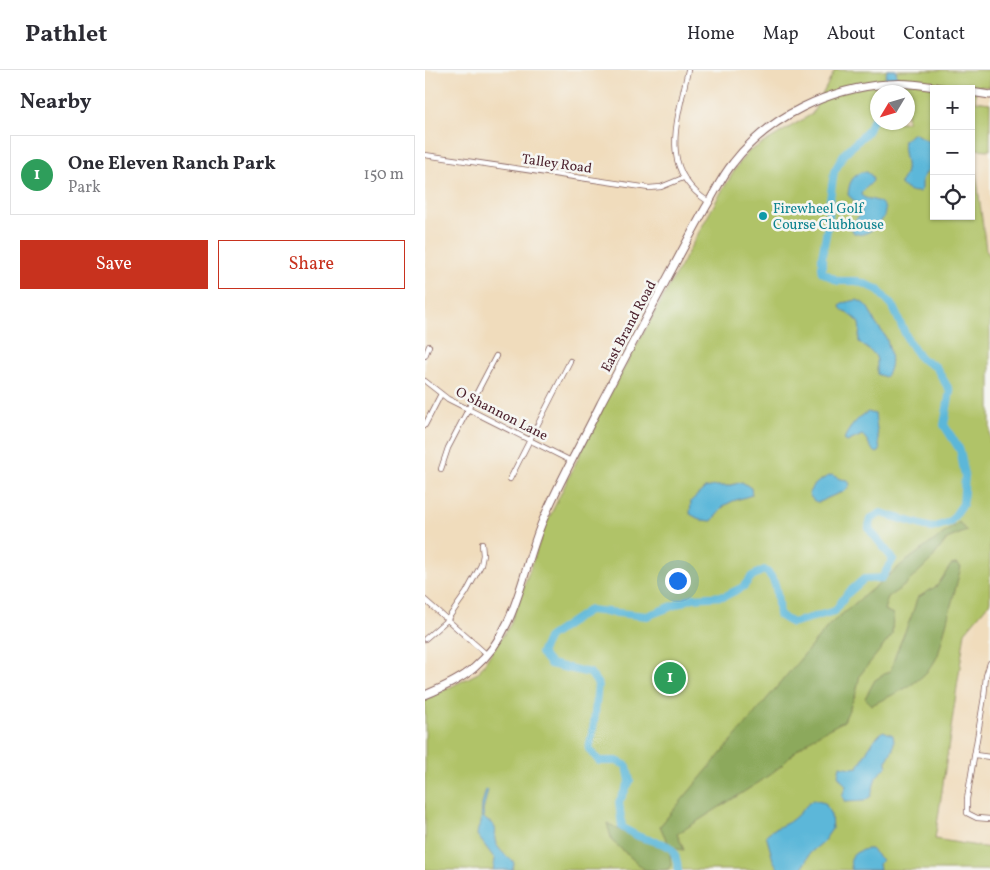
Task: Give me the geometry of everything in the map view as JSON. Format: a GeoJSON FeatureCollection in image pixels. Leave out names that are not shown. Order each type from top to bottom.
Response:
{"type":"FeatureCollection","features":[{"type":"Feature","properties":{"kind":"main road","name":"East Brand Road"},"geometry":{"type":"LineString","coordinates":[[425,695],[455,682],[475,668],[505,629],[542,523],[571,461],[617,371],[723,176],[747,146],[790,114],[813,102],[842,92],[861,87],[898,84],[930,87]]}},
{"type":"Feature","properties":{"kind":"main road"},"geometry":{"type":"LineString","coordinates":[[975,93],[990,95]]}},
{"type":"Feature","properties":{"kind":"street"},"geometry":{"type":"LineString","coordinates":[[688,70],[674,140],[677,162],[683,178],[697,195],[709,202]]}},
{"type":"Feature","properties":{"kind":"street","name":"Talley Road"},"geometry":{"type":"LineString","coordinates":[[425,156],[649,188],[661,187],[683,178]]}},
{"type":"Feature","properties":{"kind":"street"},"geometry":{"type":"LineString","coordinates":[[425,356],[429,346]]}},
{"type":"Feature","properties":{"kind":"street"},"geometry":{"type":"LineString","coordinates":[[441,469],[448,448],[496,356]]}},
{"type":"Feature","properties":{"kind":"street"},"geometry":{"type":"LineString","coordinates":[[510,479],[570,361]]}},
{"type":"Feature","properties":{"kind":"street","name":"O Shannon Lane"},"geometry":{"type":"LineString","coordinates":[[425,381],[441,394],[571,461]]}},
{"type":"Feature","properties":{"kind":"street"},"geometry":{"type":"LineString","coordinates":[[425,425],[441,394]]}},
{"type":"Feature","properties":{"kind":"street"},"geometry":{"type":"LineString","coordinates":[[425,639],[447,620],[466,593],[481,565],[483,555],[482,544]]}},
{"type":"Feature","properties":{"kind":"street"},"geometry":{"type":"LineString","coordinates":[[425,600],[487,654]]}},
{"type":"Feature","properties":{"kind":"street"},"geometry":{"type":"LineString","coordinates":[[990,662],[986,676],[987,698],[967,799],[967,813],[977,818],[990,819]]}},
{"type":"Feature","properties":{"kind":"street"},"geometry":{"type":"LineString","coordinates":[[975,756],[990,757]]}},
{"type":"Feature","properties":{"kind":"green space"},"geometry":{"type":"Polygon","coordinates":[[[835,70],[990,70],[990,87],[976,86],[975,101],[975,85],[930,85],[930,220],[975,220],[975,165],[986,250],[990,256],[990,602],[965,632],[935,839],[990,848],[990,870],[425,870],[425,700],[478,673],[510,625],[546,524],[605,403],[720,194],[748,152],[812,114],[835,70]]]}},
{"type":"Feature","properties":{"kind":"green space"},"geometry":{"type":"Polygon","coordinates":[[[975,101],[990,103],[990,150],[975,149],[975,101]]]}},
{"type":"Feature","properties":{"kind":"green space"},"geometry":{"type":"Polygon","coordinates":[[[959,522],[967,531],[947,539],[931,560],[904,586],[888,597],[884,610],[893,614],[892,635],[860,675],[856,693],[844,721],[819,734],[799,748],[781,766],[761,781],[677,834],[684,850],[674,848],[666,839],[660,826],[829,625],[901,565],[959,522]]]}},
{"type":"Feature","properties":{"kind":"green space"},"geometry":{"type":"Polygon","coordinates":[[[956,564],[961,567],[938,655],[933,665],[910,685],[872,705],[865,698],[875,680],[891,670],[917,598],[937,586],[951,565],[956,564]]]}},
{"type":"Feature","properties":{"kind":"green space"},"geometry":{"type":"Polygon","coordinates":[[[607,823],[641,841],[660,844],[670,852],[671,866],[666,870],[645,870],[612,841],[607,823]]]}},
{"type":"Feature","properties":{"kind":"water"},"geometry":{"type":"Polygon","coordinates":[[[887,70],[896,70],[897,77],[895,85],[884,85],[887,70]]]}},
{"type":"Feature","properties":{"kind":"water"},"geometry":{"type":"Polygon","coordinates":[[[914,133],[930,142],[930,167],[922,179],[922,189],[919,192],[908,190],[900,183],[906,172],[904,140],[914,133]]]}},
{"type":"Feature","properties":{"kind":"water"},"geometry":{"type":"Polygon","coordinates":[[[861,172],[867,172],[872,176],[873,181],[861,195],[881,203],[885,209],[885,214],[876,227],[867,233],[861,234],[854,233],[851,229],[852,223],[861,214],[861,207],[848,195],[851,181],[861,172]]]}},
{"type":"Feature","properties":{"kind":"water"},"geometry":{"type":"Polygon","coordinates":[[[857,300],[867,307],[887,341],[891,363],[885,377],[877,374],[875,355],[859,342],[860,328],[858,321],[840,307],[842,303],[857,300]]]}},
{"type":"Feature","properties":{"kind":"water"},"geometry":{"type":"Polygon","coordinates":[[[868,412],[875,414],[880,451],[877,453],[862,435],[847,442],[844,440],[847,432],[861,416],[868,412]]]}},
{"type":"Feature","properties":{"kind":"water"},"geometry":{"type":"Polygon","coordinates":[[[832,475],[847,480],[850,484],[846,489],[829,498],[818,502],[814,501],[809,494],[812,488],[821,480],[832,475]]]}},
{"type":"Feature","properties":{"kind":"water"},"geometry":{"type":"Polygon","coordinates":[[[742,482],[751,488],[752,495],[725,505],[712,521],[701,520],[690,514],[691,501],[705,488],[728,486],[742,482]]]}},
{"type":"Feature","properties":{"kind":"water"},"geometry":{"type":"Polygon","coordinates":[[[883,731],[893,735],[893,749],[887,760],[887,766],[876,777],[871,796],[864,801],[845,802],[842,796],[846,786],[838,775],[840,766],[858,767],[872,742],[883,731]]]}},
{"type":"Feature","properties":{"kind":"water"},"geometry":{"type":"Polygon","coordinates":[[[486,789],[488,790],[483,811],[484,818],[492,824],[496,831],[495,840],[498,846],[513,861],[512,870],[493,870],[495,859],[477,835],[481,823],[482,804],[486,789]]]}},
{"type":"Feature","properties":{"kind":"water"},"geometry":{"type":"Polygon","coordinates":[[[813,800],[825,803],[831,815],[832,829],[823,842],[810,853],[801,870],[779,870],[773,860],[766,835],[796,817],[813,800]]]}},
{"type":"Feature","properties":{"kind":"water"},"geometry":{"type":"Polygon","coordinates":[[[871,849],[882,860],[879,864],[880,870],[852,870],[851,858],[853,855],[871,849]]]}},
{"type":"Feature","properties":{"kind":"waterway"},"geometry":{"type":"LineString","coordinates":[[678,870],[675,855],[668,846],[638,836],[622,827],[619,802],[630,781],[627,766],[617,761],[599,761],[589,749],[598,684],[590,673],[550,664],[541,653],[549,637],[589,610],[647,616],[693,598],[725,596],[743,587],[752,576],[764,570],[775,584],[779,615],[792,623],[835,611],[847,594],[864,579],[882,578],[893,559],[869,529],[870,519],[881,513],[932,528],[950,522],[963,504],[965,476],[960,450],[944,425],[950,391],[936,367],[920,358],[909,342],[893,307],[877,289],[857,281],[838,281],[822,272],[822,256],[829,219],[834,172],[844,154],[867,132],[870,126]]}},
{"type":"Feature","properties":{"kind":"place","name":"Firewheel Golf Course Clubhouse"},"geometry":{"type":"Point","coordinates":[763,216]}},
{"type":"Feature","properties":{"kind":"place","name":"One Eleven Ranch Park"},"geometry":{"type":"Point","coordinates":[670,678]}}]}
